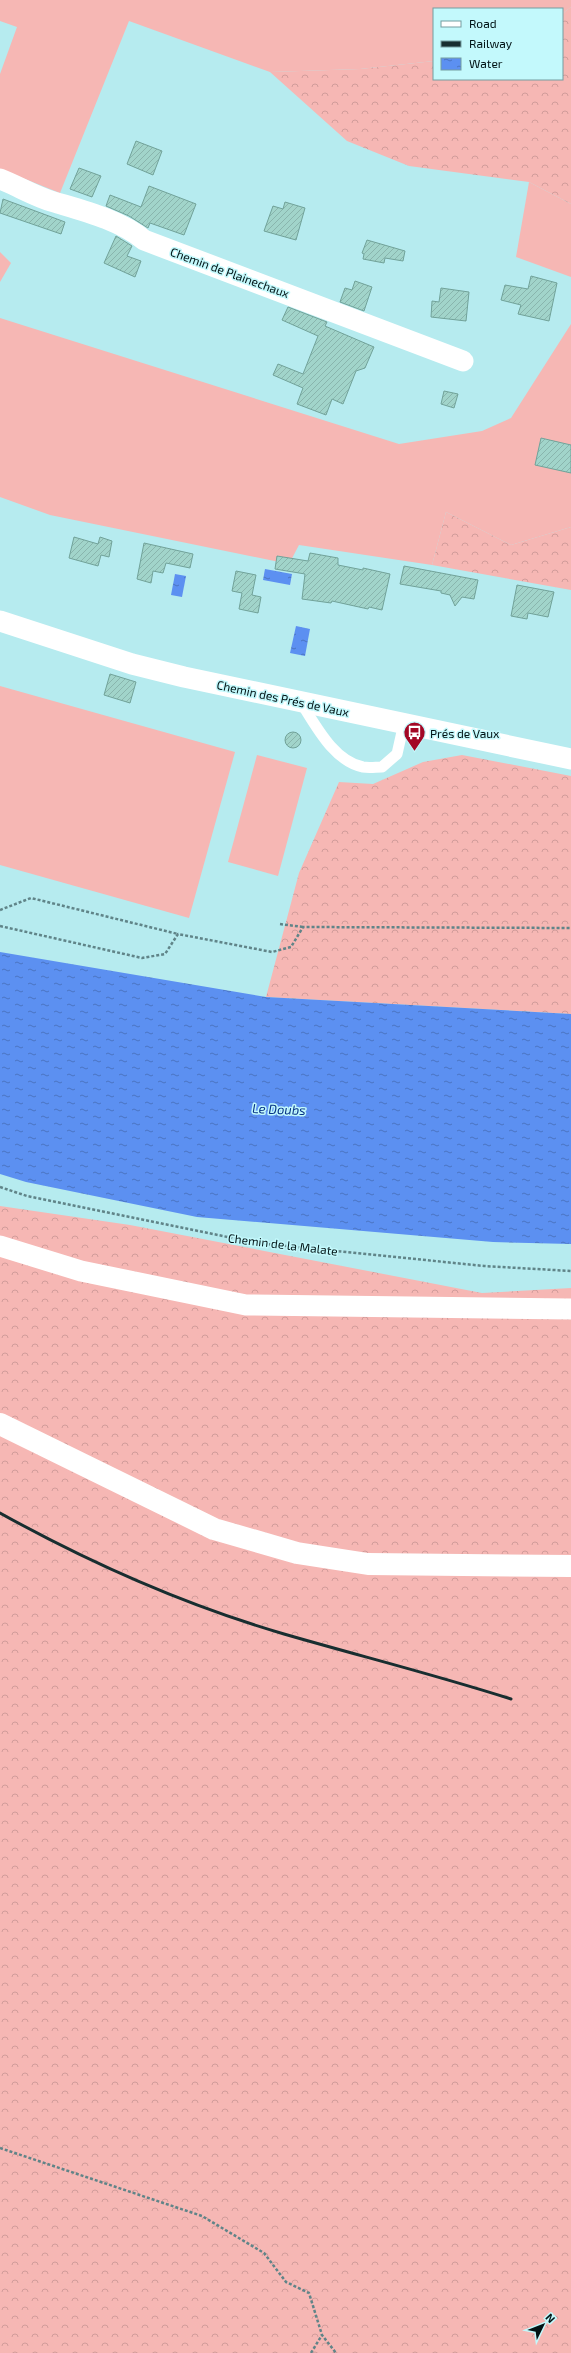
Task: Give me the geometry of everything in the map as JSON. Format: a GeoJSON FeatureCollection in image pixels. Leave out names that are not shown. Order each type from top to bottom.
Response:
{"type":"FeatureCollection","features":[{"type":"Feature","properties":{"kind":"main road"},"geometry":{"type":"LineString","coordinates":[[0,1424],[214,1529],[297,1553],[368,1564],[571,1566]]}},
{"type":"Feature","properties":{"kind":"street","name":"Chemin de Plainechaux"},"geometry":{"type":"LineString","coordinates":[[0,179],[53,202],[68,205],[133,231],[144,240],[463,361]]}},
{"type":"Feature","properties":{"kind":"street","name":"Chemin des Prés de Vaux"},"geometry":{"type":"LineString","coordinates":[[0,621],[132,664],[184,677],[571,759]]}},
{"type":"Feature","properties":{"kind":"street"},"geometry":{"type":"LineString","coordinates":[[0,1246],[81,1271],[246,1305],[571,1309]]}},
{"type":"Feature","properties":{"kind":"lane"},"geometry":{"type":"LineString","coordinates":[[300,701],[322,735],[344,758],[362,767],[382,767],[397,754],[404,723]]}},
{"type":"Feature","properties":{"kind":"path"},"geometry":{"type":"LineString","coordinates":[[0,910],[31,898],[178,934],[272,952],[291,947],[303,927]]}},
{"type":"Feature","properties":{"kind":"path"},"geometry":{"type":"LineString","coordinates":[[280,924],[303,927],[571,928]]}},
{"type":"Feature","properties":{"kind":"path"},"geometry":{"type":"LineString","coordinates":[[0,926],[142,958],[165,954],[178,934]]}},
{"type":"Feature","properties":{"kind":"path","name":"Chemin de la Malate"},"geometry":{"type":"LineString","coordinates":[[0,1187],[27,1196],[257,1243],[484,1266],[571,1271]]}},
{"type":"Feature","properties":{"kind":"path"},"geometry":{"type":"LineString","coordinates":[[0,2148],[202,2216],[264,2253],[286,2282],[309,2292],[322,2335],[336,2353]]}},
{"type":"Feature","properties":{"kind":"path"},"geometry":{"type":"LineString","coordinates":[[312,2353],[322,2335]]}},
{"type":"Feature","properties":{"kind":"green space"},"geometry":{"type":"Polygon","coordinates":[[[0,0],[571,0],[571,7],[563,13],[563,8],[433,8],[433,61],[360,69],[270,72],[129,21],[60,193],[0,169],[0,74],[17,27],[0,21],[0,0]]]}},
{"type":"Feature","properties":{"kind":"green space"},"geometry":{"type":"Polygon","coordinates":[[[571,7],[571,204],[529,182],[409,166],[347,141],[270,72],[360,69],[433,61],[433,80],[563,80],[563,13],[571,7]]]}},
{"type":"Feature","properties":{"kind":"green space"},"geometry":{"type":"Polygon","coordinates":[[[529,182],[571,204],[571,277],[516,257],[529,182]]]}},
{"type":"Feature","properties":{"kind":"green space"},"geometry":{"type":"Polygon","coordinates":[[[0,252],[11,263],[0,282],[0,252]]]}},
{"type":"Feature","properties":{"kind":"green space"},"geometry":{"type":"Polygon","coordinates":[[[0,318],[399,444],[482,431],[511,418],[571,324],[571,527],[511,545],[446,512],[432,565],[299,545],[289,564],[50,515],[0,497],[0,318]]]}},
{"type":"Feature","properties":{"kind":"green space"},"geometry":{"type":"Polygon","coordinates":[[[446,512],[511,545],[571,527],[571,590],[432,565],[446,512]]]}},
{"type":"Feature","properties":{"kind":"green space"},"geometry":{"type":"Polygon","coordinates":[[[0,686],[235,752],[189,918],[0,865],[0,686]]]}},
{"type":"Feature","properties":{"kind":"green space"},"geometry":{"type":"Polygon","coordinates":[[[257,755],[307,768],[278,876],[228,862],[257,755]]]}},
{"type":"Feature","properties":{"kind":"green space"},"geometry":{"type":"Polygon","coordinates":[[[462,755],[571,776],[571,1014],[266,997],[299,873],[339,782],[373,784],[423,762],[462,755]]]}},
{"type":"Feature","properties":{"kind":"green space"},"geometry":{"type":"Polygon","coordinates":[[[0,1206],[130,1225],[482,1293],[571,1288],[571,2353],[0,2353],[0,1206]]]}},
{"type":"Feature","properties":{"kind":"water"},"geometry":{"type":"Polygon","coordinates":[[[265,569],[292,574],[290,585],[263,580],[265,569]]]}},
{"type":"Feature","properties":{"kind":"water"},"geometry":{"type":"Polygon","coordinates":[[[175,574],[186,576],[182,597],[171,595],[175,574]]]}},
{"type":"Feature","properties":{"kind":"water"},"geometry":{"type":"Polygon","coordinates":[[[296,626],[310,629],[305,656],[290,653],[296,626]]]}},
{"type":"Feature","properties":{"kind":"water","name":"Le Doubs"},"geometry":{"type":"Polygon","coordinates":[[[0,952],[266,997],[571,1014],[571,1244],[493,1242],[197,1217],[26,1182],[0,1174],[0,952]]]}},
{"type":"Feature","properties":{"kind":"building"},"geometry":{"type":"Polygon","coordinates":[[[136,141],[162,151],[153,175],[127,164],[136,141]]]}},
{"type":"Feature","properties":{"kind":"building"},"geometry":{"type":"Polygon","coordinates":[[[79,168],[101,176],[92,197],[70,189],[79,168]]]}},
{"type":"Feature","properties":{"kind":"building"},"geometry":{"type":"Polygon","coordinates":[[[149,186],[196,204],[184,235],[150,223],[148,228],[129,216],[106,206],[110,195],[141,207],[149,186]]]}},
{"type":"Feature","properties":{"kind":"building"},"geometry":{"type":"Polygon","coordinates":[[[3,199],[65,222],[61,234],[0,213],[3,199]]]}},
{"type":"Feature","properties":{"kind":"building"},"geometry":{"type":"Polygon","coordinates":[[[285,202],[305,208],[296,240],[264,231],[273,206],[283,209],[285,202]]]}},
{"type":"Feature","properties":{"kind":"building"},"geometry":{"type":"Polygon","coordinates":[[[116,236],[132,246],[127,256],[141,261],[135,277],[104,263],[116,236]]]}},
{"type":"Feature","properties":{"kind":"building"},"geometry":{"type":"Polygon","coordinates":[[[367,240],[405,251],[403,261],[385,258],[384,263],[363,259],[364,254],[362,253],[367,240]]]}},
{"type":"Feature","properties":{"kind":"building"},"geometry":{"type":"Polygon","coordinates":[[[531,276],[557,283],[549,321],[518,314],[521,305],[501,300],[505,285],[528,289],[531,276]]]}},
{"type":"Feature","properties":{"kind":"building"},"geometry":{"type":"Polygon","coordinates":[[[355,281],[372,287],[364,311],[340,302],[345,288],[352,290],[355,281]]]}},
{"type":"Feature","properties":{"kind":"building"},"geometry":{"type":"Polygon","coordinates":[[[441,288],[469,292],[466,321],[431,317],[432,301],[439,302],[441,288]]]}},
{"type":"Feature","properties":{"kind":"building"},"geometry":{"type":"Polygon","coordinates":[[[288,307],[327,322],[325,326],[374,347],[365,368],[356,371],[343,404],[332,399],[326,415],[297,404],[303,388],[273,375],[278,364],[303,374],[318,336],[282,320],[288,307]]]}},
{"type":"Feature","properties":{"kind":"building"},"geometry":{"type":"Polygon","coordinates":[[[444,391],[458,394],[454,408],[441,404],[444,391]]]}},
{"type":"Feature","properties":{"kind":"building"},"geometry":{"type":"Polygon","coordinates":[[[541,438],[571,445],[571,473],[535,465],[541,438]]]}},
{"type":"Feature","properties":{"kind":"building"},"geometry":{"type":"Polygon","coordinates":[[[74,537],[98,544],[100,537],[112,541],[109,557],[101,555],[98,566],[69,558],[74,537]]]}},
{"type":"Feature","properties":{"kind":"building"},"geometry":{"type":"Polygon","coordinates":[[[144,543],[193,554],[190,568],[166,563],[163,573],[153,571],[151,583],[137,579],[144,543]]]}},
{"type":"Feature","properties":{"kind":"building"},"geometry":{"type":"Polygon","coordinates":[[[310,553],[338,558],[338,565],[363,570],[363,568],[390,574],[382,610],[369,607],[368,609],[332,601],[331,603],[302,599],[305,574],[275,569],[277,556],[308,561],[310,553]]]}},
{"type":"Feature","properties":{"kind":"building"},"geometry":{"type":"Polygon","coordinates":[[[404,566],[478,580],[474,599],[462,597],[455,606],[450,595],[441,593],[441,591],[400,584],[404,566]]]}},
{"type":"Feature","properties":{"kind":"building"},"geometry":{"type":"Polygon","coordinates":[[[236,571],[256,575],[252,595],[261,597],[258,613],[239,609],[242,593],[232,591],[236,571]]]}},
{"type":"Feature","properties":{"kind":"building"},"geometry":{"type":"Polygon","coordinates":[[[517,585],[554,592],[548,617],[528,613],[527,619],[511,616],[517,585]]]}},
{"type":"Feature","properties":{"kind":"building"},"geometry":{"type":"Polygon","coordinates":[[[110,674],[136,682],[130,703],[104,695],[110,674]]]}},
{"type":"Feature","properties":{"kind":"building"},"geometry":{"type":"Polygon","coordinates":[[[293,732],[300,737],[301,740],[296,747],[293,748],[286,743],[285,740],[290,733],[293,732]]]}},
{"type":"Feature","properties":{"kind":"railway"},"geometry":{"type":"LineString","coordinates":[[0,1513],[103,1566],[211,1610],[284,1634],[511,1699]]}},
{"type":"Feature","properties":{"kind":"place","name":"Prés de Vaux"},"geometry":{"type":"Point","coordinates":[415,752]}}]}
